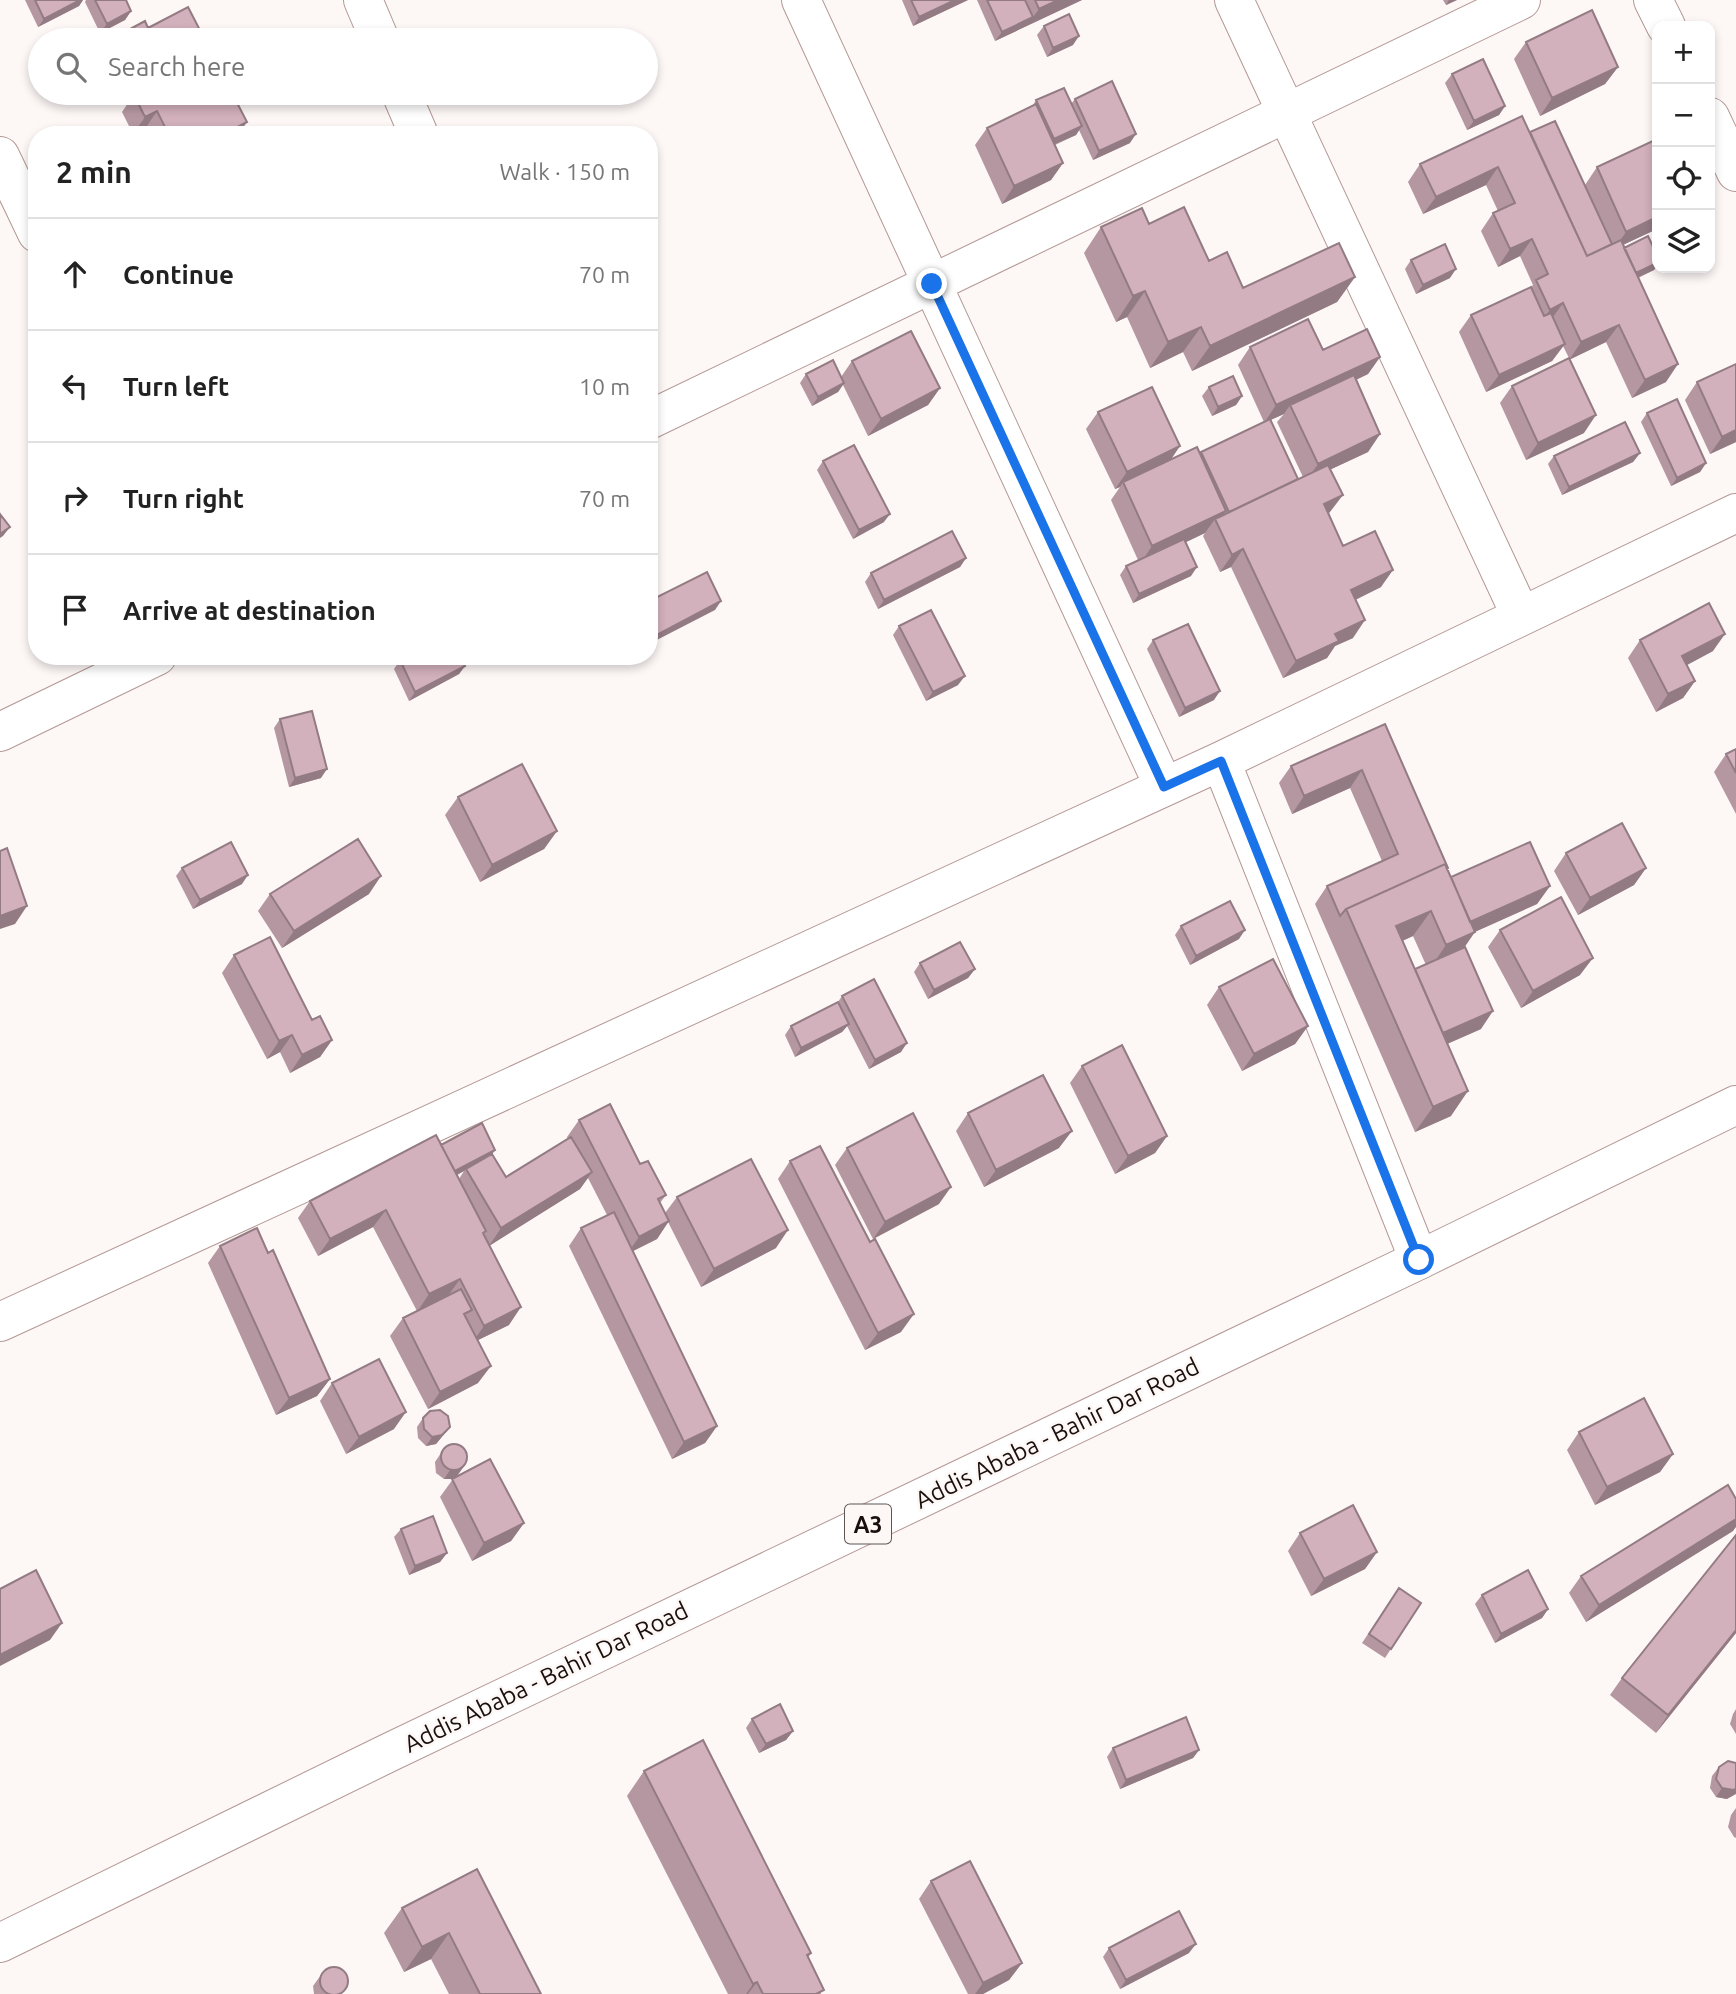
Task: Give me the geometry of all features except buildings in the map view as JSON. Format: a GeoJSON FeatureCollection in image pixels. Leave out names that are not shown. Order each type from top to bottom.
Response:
{"type":"FeatureCollection","features":[{"type":"Feature","properties":{"kind":"main road"},"geometry":{"type":"LineString","coordinates":[[363,0],[375,28]]}},
{"type":"Feature","properties":{"kind":"main road"},"geometry":{"type":"LineString","coordinates":[[801,0],[1164,787]]}},
{"type":"Feature","properties":{"kind":"main road"},"geometry":{"type":"LineString","coordinates":[[1234,0],[1521,616]]}},
{"type":"Feature","properties":{"kind":"main road"},"geometry":{"type":"LineString","coordinates":[[658,416],[1521,0]]}},
{"type":"Feature","properties":{"kind":"main road"},"geometry":{"type":"LineString","coordinates":[[1653,0],[1664,21]]}},
{"type":"Feature","properties":{"kind":"main road"},"geometry":{"type":"LineString","coordinates":[[406,105],[415,126]]}},
{"type":"Feature","properties":{"kind":"main road"},"geometry":{"type":"LineString","coordinates":[[1715,128],[1736,172]]}},
{"type":"Feature","properties":{"kind":"main road"},"geometry":{"type":"LineString","coordinates":[[0,156],[28,214]]}},
{"type":"Feature","properties":{"kind":"main road"},"geometry":{"type":"LineString","coordinates":[[0,1322],[1221,761],[1736,513]]}},
{"type":"Feature","properties":{"kind":"main road"},"geometry":{"type":"LineString","coordinates":[[0,732],[138,665]]}},
{"type":"Feature","properties":{"kind":"main road"},"geometry":{"type":"LineString","coordinates":[[1221,761],[1419,1260]]}},
{"type":"Feature","properties":{"kind":"main road","name":"Addis Ababa - Bahir Dar Road"},"geometry":{"type":"LineString","coordinates":[[0,1943],[388,1753],[1419,1260],[1736,1105]]}},
{"type":"Feature","properties":{"kind":"route"},"geometry":{"type":"LineString","coordinates":[[932,284],[1164,787],[1221,761],[1419,1260]]}}]}
